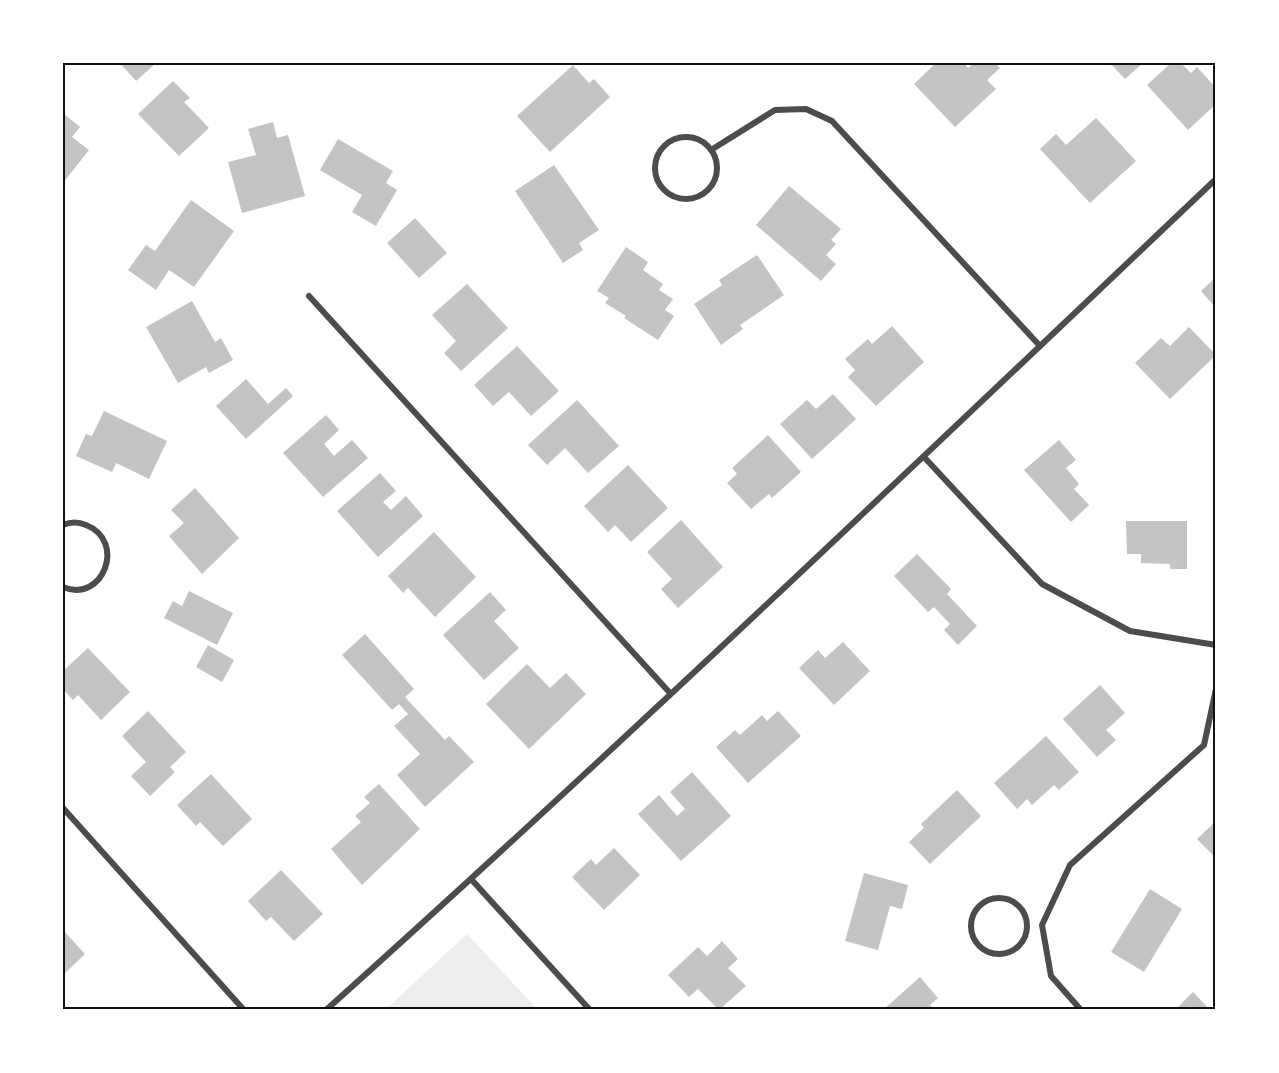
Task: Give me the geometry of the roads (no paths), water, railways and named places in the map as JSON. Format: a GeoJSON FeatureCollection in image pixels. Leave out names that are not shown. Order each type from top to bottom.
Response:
{"type":"FeatureCollection","features":[{"type":"Feature","properties":{"kind":"street"},"geometry":{"type":"LineString","coordinates":[[711,150],[775,110],[806,109],[832,121],[1040,346]]}},
{"type":"Feature","properties":{"kind":"street"},"geometry":{"type":"LineString","coordinates":[[679,137],[691,137],[703,141],[711,150],[717,161],[717,173],[713,185],[704,194],[693,199],[681,199],[669,195],[660,186],[655,175],[655,163],[659,151],[668,142],[679,137]]}},
{"type":"Feature","properties":{"kind":"street"},"geometry":{"type":"LineString","coordinates":[[326,1010],[471,879],[924,457],[1216,179]]}},
{"type":"Feature","properties":{"kind":"street"},"geometry":{"type":"LineString","coordinates":[[309,296],[670,693]]}},
{"type":"Feature","properties":{"kind":"street"},"geometry":{"type":"LineString","coordinates":[[924,457],[1042,584],[1130,631],[1216,645]]}},
{"type":"Feature","properties":{"kind":"street"},"geometry":{"type":"LineString","coordinates":[[63,525],[81,523],[93,528],[103,537],[108,556],[103,575],[94,584],[82,590],[63,587]]}},
{"type":"Feature","properties":{"kind":"street"},"geometry":{"type":"LineString","coordinates":[[1081,1010],[1052,976],[1042,925],[1070,865],[1204,745],[1216,689]]}},
{"type":"Feature","properties":{"kind":"street"},"geometry":{"type":"LineString","coordinates":[[63,808],[244,1010]]}},
{"type":"Feature","properties":{"kind":"street"},"geometry":{"type":"LineString","coordinates":[[471,879],[591,1010]]}},
{"type":"Feature","properties":{"kind":"street"},"geometry":{"type":"LineString","coordinates":[[999,898],[1009,900],[1019,906],[1025,915],[1027,925],[1020,946],[1011,952],[1000,954],[989,952],[980,946],[973,937],[971,926],[973,915],[979,906],[988,900],[999,898]]}},
{"type":"Feature","properties":{"kind":"street"},"geometry":{"type":"LineString","coordinates":[[1027,925],[1042,925]]}}]}
